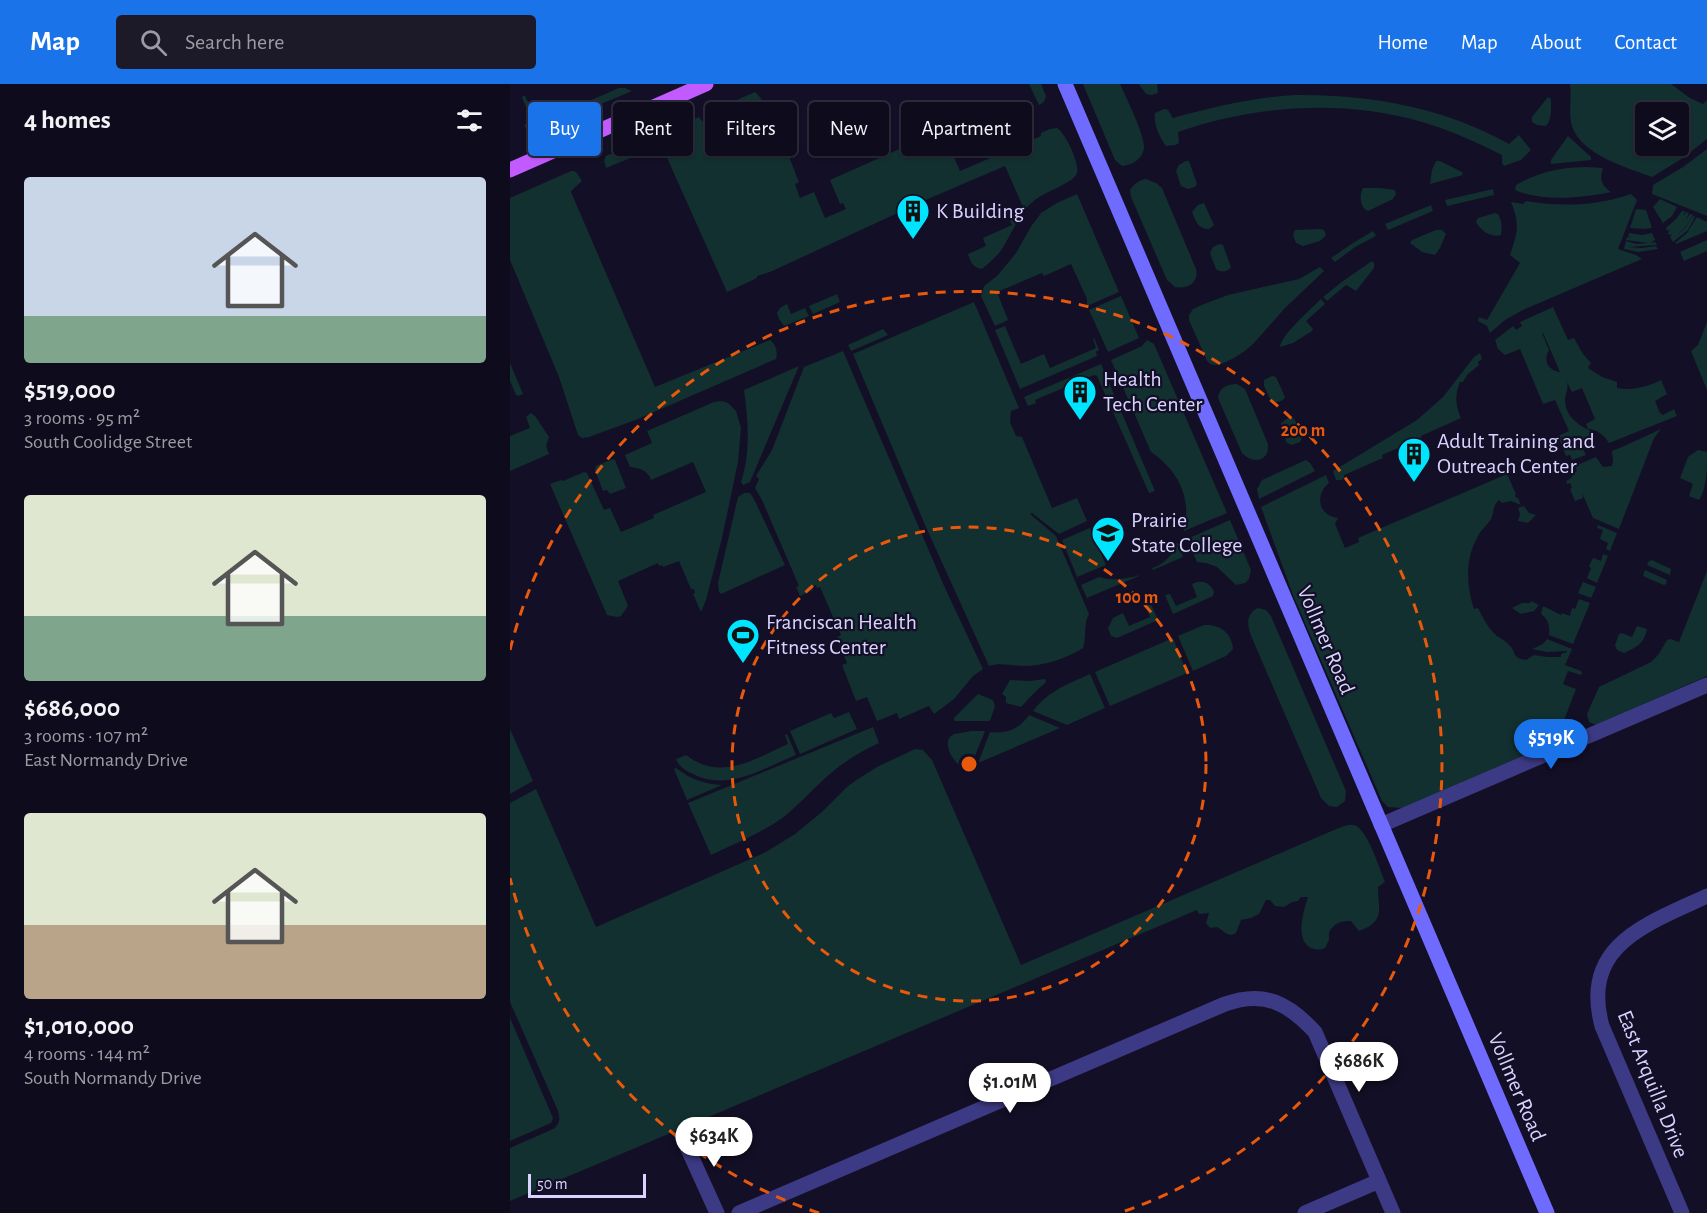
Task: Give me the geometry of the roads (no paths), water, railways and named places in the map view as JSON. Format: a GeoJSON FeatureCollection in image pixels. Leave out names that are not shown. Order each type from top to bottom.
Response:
{"type":"FeatureCollection","features":[{"type":"Feature","properties":{"kind":"main road"},"geometry":{"type":"LineString","coordinates":[[510,170],[706,84]]}},
{"type":"Feature","properties":{"kind":"main road","name":"Vollmer Road"},"geometry":{"type":"LineString","coordinates":[[1065,84],[1546,1213]]}},
{"type":"Feature","properties":{"kind":"street"},"geometry":{"type":"LineString","coordinates":[[1381,825],[1707,684]]}},
{"type":"Feature","properties":{"kind":"street","name":"East Arquilla Drive"},"geometry":{"type":"LineString","coordinates":[[1682,1213],[1602,1026],[1597,994],[1602,970],[1615,948],[1651,922],[1707,896]]}},
{"type":"Feature","properties":{"kind":"street"},"geometry":{"type":"LineString","coordinates":[[738,1213],[1225,1004],[1246,998],[1271,1000],[1284,1005],[1303,1019],[1315,1032],[1393,1213]]}},
{"type":"Feature","properties":{"kind":"street"},"geometry":{"type":"LineString","coordinates":[[682,1136],[717,1213]]}},
{"type":"Feature","properties":{"kind":"street"},"geometry":{"type":"LineString","coordinates":[[1305,1213],[1379,1181]]}},
{"type":"Feature","properties":{"kind":"place","name":"K Building"},"geometry":{"type":"Point","coordinates":[913,240]}},
{"type":"Feature","properties":{"kind":"place","name":"Health Tech Center"},"geometry":{"type":"Point","coordinates":[1080,421]}},
{"type":"Feature","properties":{"kind":"place","name":"Adult Training and Outreach Center"},"geometry":{"type":"Point","coordinates":[1414,483]}},
{"type":"Feature","properties":{"kind":"place","name":"Prairie State College"},"geometry":{"type":"Point","coordinates":[1108,562]}},
{"type":"Feature","properties":{"kind":"place","name":"Franciscan Health Fitness Center"},"geometry":{"type":"Point","coordinates":[743,664]}}]}
